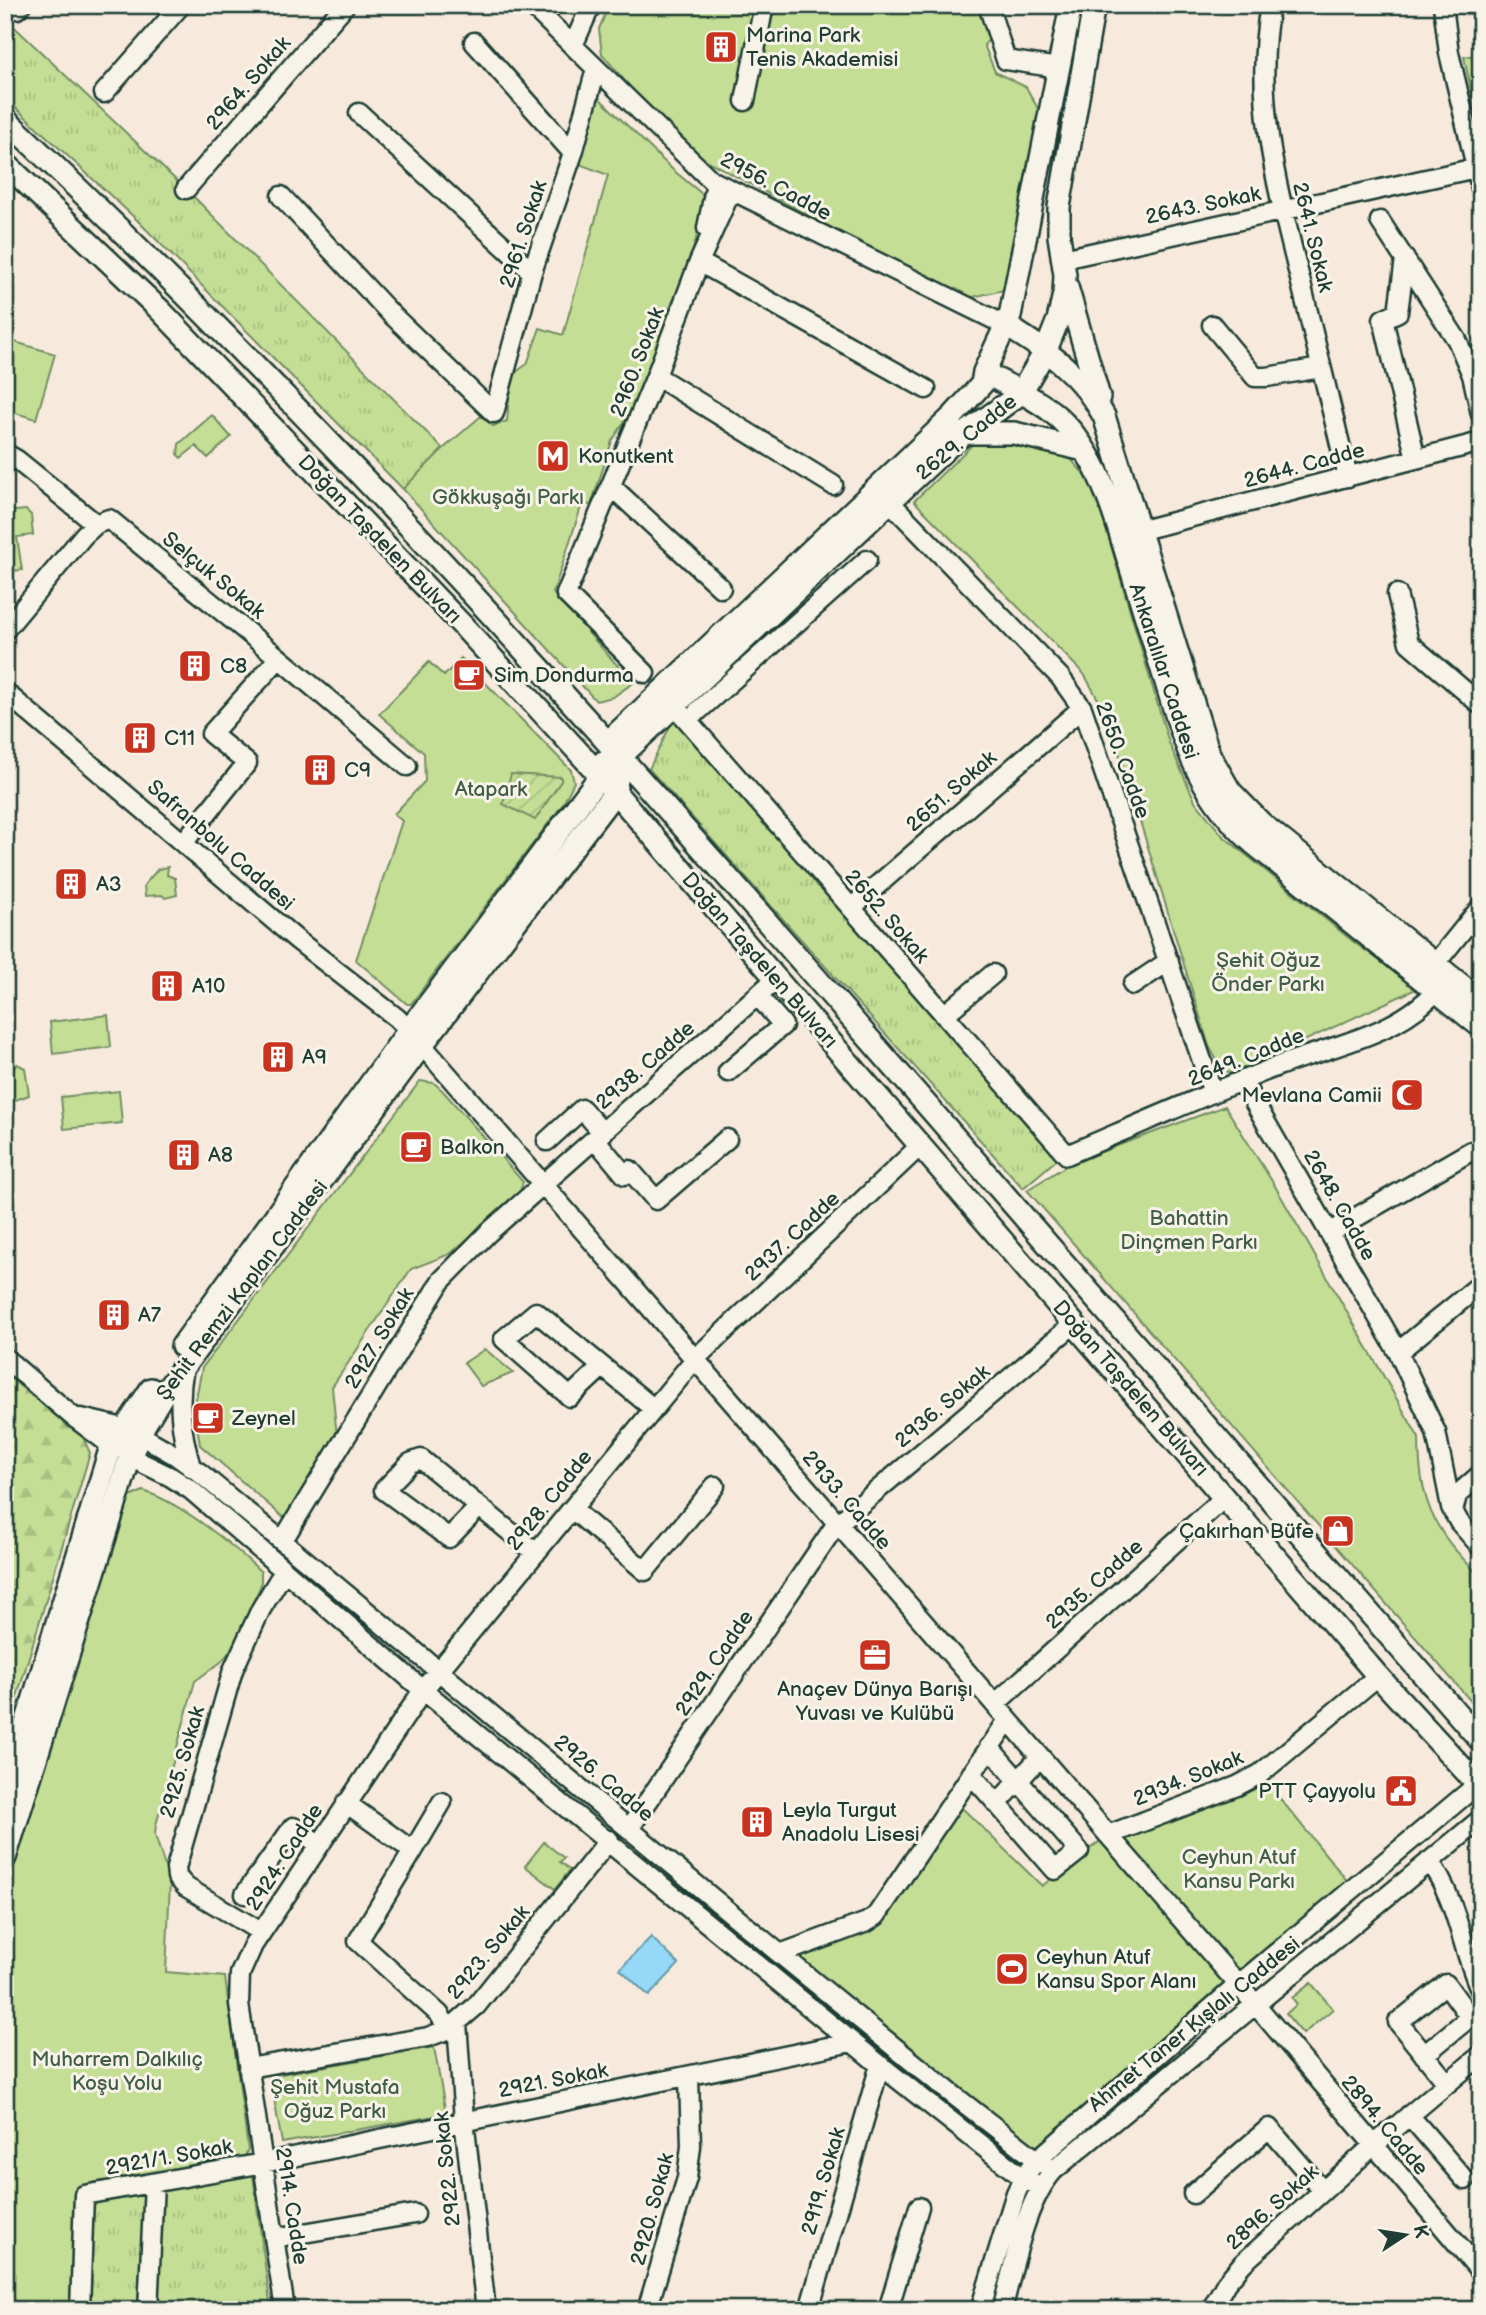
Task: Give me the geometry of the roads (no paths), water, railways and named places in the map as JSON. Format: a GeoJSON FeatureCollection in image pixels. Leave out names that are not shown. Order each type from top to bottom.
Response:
{"type":"FeatureCollection","features":[{"type":"Feature","properties":{"kind":"main road","name":"2629. Cadde"},"geometry":{"type":"LineString","coordinates":[[614,749],[952,417],[982,384],[984,372],[1007,326],[1071,5]]}},
{"type":"Feature","properties":{"kind":"main road","name":"2629. Cadde"},"geometry":{"type":"LineString","coordinates":[[614,749],[674,705],[963,433],[1020,394],[1046,351],[1058,320],[1065,282],[1058,226],[1061,196],[1094,5]]}},
{"type":"Feature","properties":{"kind":"main road","name":"Doğan Taşdelen Bulvarı"},"geometry":{"type":"LineString","coordinates":[[5,119],[172,280],[439,559],[614,749],[830,992],[1481,1741]]}},
{"type":"Feature","properties":{"kind":"main road","name":"Doğan Taşdelen Bulvarı"},"geometry":{"type":"LineString","coordinates":[[5,163],[160,310],[464,627],[615,792],[1378,1676],[1479,1786]]}},
{"type":"Feature","properties":{"kind":"main road"},"geometry":{"type":"LineString","coordinates":[[1065,282],[1104,416]]}},
{"type":"Feature","properties":{"kind":"main road","name":"Ankaralılar Caddesi"},"geometry":{"type":"LineString","coordinates":[[1007,326],[1075,374],[1104,416],[1209,754],[1230,791],[1262,824],[1481,1001]]}},
{"type":"Feature","properties":{"kind":"main road","name":"Ankaralılar Caddesi"},"geometry":{"type":"LineString","coordinates":[[984,372],[1053,413],[1084,450],[1106,489],[1182,736],[1195,768],[1223,813],[1253,843],[1481,1027]]}},
{"type":"Feature","properties":{"kind":"main road"},"geometry":{"type":"LineString","coordinates":[[963,433],[1014,433],[1084,450]]}},
{"type":"Feature","properties":{"kind":"main road"},"geometry":{"type":"LineString","coordinates":[[600,776],[614,749]]}},
{"type":"Feature","properties":{"kind":"main road"},"geometry":{"type":"LineString","coordinates":[[614,749],[615,792]]}},
{"type":"Feature","properties":{"kind":"main road","name":"Şehit Remzi Kaplan Caddesi"},"geometry":{"type":"LineString","coordinates":[[5,1858],[126,1441],[184,1366],[600,776]]}},
{"type":"Feature","properties":{"kind":"main road","name":"Şehit Remzi Kaplan Caddesi"},"geometry":{"type":"LineString","coordinates":[[5,1792],[126,1441],[415,1038],[615,792]]}},
{"type":"Feature","properties":{"kind":"street"},"geometry":{"type":"LineString","coordinates":[[104,93],[181,5]]}},
{"type":"Feature","properties":{"kind":"street","name":"2964. Sokak"},"geometry":{"type":"LineString","coordinates":[[186,190],[345,5]]}},
{"type":"Feature","properties":{"kind":"street","name":"2956. Cadde"},"geometry":{"type":"LineString","coordinates":[[531,5],[690,161],[724,187],[1007,326]]}},
{"type":"Feature","properties":{"kind":"street"},"geometry":{"type":"LineString","coordinates":[[573,46],[591,5]]}},
{"type":"Feature","properties":{"kind":"street"},"geometry":{"type":"LineString","coordinates":[[745,101],[764,5]]}},
{"type":"Feature","properties":{"kind":"street"},"geometry":{"type":"LineString","coordinates":[[988,5],[1006,60],[1059,68]]}},
{"type":"Feature","properties":{"kind":"street","name":"2641. Sokak"},"geometry":{"type":"LineString","coordinates":[[1270,5],[1264,40],[1263,94],[1271,158],[1348,477]]}},
{"type":"Feature","properties":{"kind":"street"},"geometry":{"type":"LineString","coordinates":[[1443,5],[1449,53],[1481,188]]}},
{"type":"Feature","properties":{"kind":"street"},"geometry":{"type":"LineString","coordinates":[[474,42],[573,153]]}},
{"type":"Feature","properties":{"kind":"street","name":"2961. Sokak"},"geometry":{"type":"LineString","coordinates":[[281,196],[390,313],[494,413],[532,272],[573,153],[596,69]]}},
{"type":"Feature","properties":{"kind":"street"},"geometry":{"type":"LineString","coordinates":[[359,113],[532,272]]}},
{"type":"Feature","properties":{"kind":"street","name":"2643. Sokak"},"geometry":{"type":"LineString","coordinates":[[1063,259],[1476,168]]}},
{"type":"Feature","properties":{"kind":"street","name":"2960. Sokak"},"geometry":{"type":"LineString","coordinates":[[645,673],[566,594],[656,376],[724,187]]}},
{"type":"Feature","properties":{"kind":"street"},"geometry":{"type":"LineString","coordinates":[[1380,221],[1462,351],[1472,375],[1481,414]]}},
{"type":"Feature","properties":{"kind":"street"},"geometry":{"type":"LineString","coordinates":[[1405,259],[1398,312],[1384,320],[1416,459]]}},
{"type":"Feature","properties":{"kind":"street"},"geometry":{"type":"LineString","coordinates":[[699,262],[926,389]]}},
{"type":"Feature","properties":{"kind":"street"},"geometry":{"type":"LineString","coordinates":[[1212,326],[1255,377],[1321,368]]}},
{"type":"Feature","properties":{"kind":"street"},"geometry":{"type":"LineString","coordinates":[[656,376],[832,485]]}},
{"type":"Feature","properties":{"kind":"street","name":"2644. Cadde"},"geometry":{"type":"LineString","coordinates":[[1138,531],[1481,442]]}},
{"type":"Feature","properties":{"kind":"street"},"geometry":{"type":"LineString","coordinates":[[5,453],[96,524],[80,539],[5,630]]}},
{"type":"Feature","properties":{"kind":"street"},"geometry":{"type":"LineString","coordinates":[[612,487],[721,588]]}},
{"type":"Feature","properties":{"kind":"street","name":"2650. Cadde"},"geometry":{"type":"LineString","coordinates":[[890,502],[1060,677],[1082,708],[1213,1093]]}},
{"type":"Feature","properties":{"kind":"street","name":"Selçuk Sokak"},"geometry":{"type":"LineString","coordinates":[[96,524],[109,519],[407,766]]}},
{"type":"Feature","properties":{"kind":"street"},"geometry":{"type":"LineString","coordinates":[[698,711],[867,560]]}},
{"type":"Feature","properties":{"kind":"street"},"geometry":{"type":"LineString","coordinates":[[1397,594],[1409,643],[1481,705]]}},
{"type":"Feature","properties":{"kind":"street"},"geometry":{"type":"LineString","coordinates":[[779,606],[794,625]]}},
{"type":"Feature","properties":{"kind":"street"},"geometry":{"type":"LineString","coordinates":[[184,842],[247,763],[211,733],[279,658]]}},
{"type":"Feature","properties":{"kind":"street","name":"Safranbolu Caddesi"},"geometry":{"type":"LineString","coordinates":[[5,692],[297,940],[397,1018],[415,1038]]}},
{"type":"Feature","properties":{"kind":"street","name":"2652. Sokak"},"geometry":{"type":"LineString","coordinates":[[674,705],[1067,1155]]}},
{"type":"Feature","properties":{"kind":"street","name":"2651. Sokak"},"geometry":{"type":"LineString","coordinates":[[850,908],[1082,708]]}},
{"type":"Feature","properties":{"kind":"street"},"geometry":{"type":"LineString","coordinates":[[1435,964],[1481,907]]}},
{"type":"Feature","properties":{"kind":"street"},"geometry":{"type":"LineString","coordinates":[[1133,985],[1169,961]]}},
{"type":"Feature","properties":{"kind":"street"},"geometry":{"type":"LineString","coordinates":[[944,1016],[993,974]]}},
{"type":"Feature","properties":{"kind":"street","name":"2938. Cadde"},"geometry":{"type":"LineString","coordinates":[[543,1185],[776,979]]}},
{"type":"Feature","properties":{"kind":"street","name":"2649. Cadde"},"geometry":{"type":"LineString","coordinates":[[1067,1155],[1242,1081],[1384,1027],[1412,1012],[1436,991]]}},
{"type":"Feature","properties":{"kind":"street"},"geometry":{"type":"LineString","coordinates":[[728,1072],[783,1026],[758,996]]}},
{"type":"Feature","properties":{"kind":"street","name":"2933. Cadde"},"geometry":{"type":"LineString","coordinates":[[415,1038],[1238,1985]]}},
{"type":"Feature","properties":{"kind":"street","name":"2648. Cadde"},"geometry":{"type":"LineString","coordinates":[[1242,1081],[1398,1352],[1436,1432],[1453,1512]]}},
{"type":"Feature","properties":{"kind":"street"},"geometry":{"type":"LineString","coordinates":[[547,1141],[582,1109],[625,1175],[630,1170],[656,1200],[727,1139]]}},
{"type":"Feature","properties":{"kind":"street","name":"2937. Cadde"},"geometry":{"type":"LineString","coordinates":[[695,1359],[920,1146]]}},
{"type":"Feature","properties":{"kind":"street"},"geometry":{"type":"LineString","coordinates":[[1329,1233],[1471,1151]]}},
{"type":"Feature","properties":{"kind":"street","name":"2927. Sokak"},"geometry":{"type":"LineString","coordinates":[[283,1540],[442,1281],[476,1243],[543,1185]]}},
{"type":"Feature","properties":{"kind":"street"},"geometry":{"type":"LineString","coordinates":[[1398,1352],[1481,1284]]}},
{"type":"Feature","properties":{"kind":"street"},"geometry":{"type":"LineString","coordinates":[[602,1367],[570,1397],[505,1339],[536,1312],[654,1409]]}},
{"type":"Feature","properties":{"kind":"street","name":"2936. Sokak"},"geometry":{"type":"LineString","coordinates":[[838,1524],[1075,1323]]}},
{"type":"Feature","properties":{"kind":"street"},"geometry":{"type":"LineString","coordinates":[[5,1358],[71,1415],[126,1441],[181,1483],[423,1690],[880,2065],[1023,2178],[1041,2187]]}},
{"type":"Feature","properties":{"kind":"street","name":"2928. Cadde"},"geometry":{"type":"LineString","coordinates":[[423,1690],[695,1359]]}},
{"type":"Feature","properties":{"kind":"street"},"geometry":{"type":"LineString","coordinates":[[184,1366],[180,1411],[191,1466]]}},
{"type":"Feature","properties":{"kind":"street","name":"2926. Cadde"},"geometry":{"type":"LineString","coordinates":[[126,1441],[191,1466],[780,1954],[1037,2160],[1054,2170]]}},
{"type":"Feature","properties":{"kind":"street"},"geometry":{"type":"LineString","coordinates":[[480,1507],[449,1538],[384,1490],[411,1463],[421,1458],[536,1553]]}},
{"type":"Feature","properties":{"kind":"street"},"geometry":{"type":"LineString","coordinates":[[1481,1474],[1457,1495],[1453,1506],[1453,1512],[1481,1547]]}},
{"type":"Feature","properties":{"kind":"street"},"geometry":{"type":"LineString","coordinates":[[572,1509],[645,1571],[715,1486]]}},
{"type":"Feature","properties":{"kind":"street","name":"2935. Cadde"},"geometry":{"type":"LineString","coordinates":[[995,1704],[1225,1497]]}},
{"type":"Feature","properties":{"kind":"street","name":"2929. Cadde"},"geometry":{"type":"LineString","coordinates":[[629,1829],[838,1524]]}},
{"type":"Feature","properties":{"kind":"street","name":"2925. Sokak"},"geometry":{"type":"LineString","coordinates":[[261,1932],[183,1884],[177,1877],[176,1868],[233,1670],[261,1609],[284,1571]]}},
{"type":"Feature","properties":{"kind":"street","name":"2934. Sokak"},"geometry":{"type":"LineString","coordinates":[[1108,1835],[1237,1786],[1260,1774],[1378,1676]]}},
{"type":"Feature","properties":{"kind":"street","name":"2924. Cadde"},"geometry":{"type":"LineString","coordinates":[[248,2068],[238,1990],[240,1974],[246,1960],[261,1932],[423,1690]]}},
{"type":"Feature","properties":{"kind":"street"},"geometry":{"type":"LineString","coordinates":[[780,1954],[867,1922],[876,1916],[1008,1720]]}},
{"type":"Feature","properties":{"kind":"street"},"geometry":{"type":"LineString","coordinates":[[971,1774],[1055,1870],[1079,1851],[989,1747]]}},
{"type":"Feature","properties":{"kind":"street"},"geometry":{"type":"LineString","coordinates":[[997,1804],[1040,1757]]}},
{"type":"Feature","properties":{"kind":"street","name":"Ahmet Taner Kışlalı Caddesi"},"geometry":{"type":"LineString","coordinates":[[980,2310],[1005,2225],[1023,2178],[1037,2160],[1238,1985],[1479,1786]]}},
{"type":"Feature","properties":{"kind":"street"},"geometry":{"type":"LineString","coordinates":[[442,1802],[358,1941],[453,2026]]}},
{"type":"Feature","properties":{"kind":"street"},"geometry":{"type":"LineString","coordinates":[[346,1803],[413,1850]]}},
{"type":"Feature","properties":{"kind":"street","name":"Ahmet Taner Kışlalı Caddesi"},"geometry":{"type":"LineString","coordinates":[[1002,2310],[1024,2231],[1041,2187],[1054,2170],[1481,1819]]}},
{"type":"Feature","properties":{"kind":"street"},"geometry":{"type":"LineString","coordinates":[[245,1895],[293,1827],[319,1844]]}},
{"type":"Feature","properties":{"kind":"street","name":"2923. Sokak"},"geometry":{"type":"LineString","coordinates":[[248,2068],[428,2037],[453,2026],[477,2006],[609,1840]]}},
{"type":"Feature","properties":{"kind":"street"},"geometry":{"type":"LineString","coordinates":[[1429,1861],[1439,1874],[1453,1905],[1481,1991]]}},
{"type":"Feature","properties":{"kind":"street","name":"2894. Cadde"},"geometry":{"type":"LineString","coordinates":[[1238,1985],[1481,2272]]}},
{"type":"Feature","properties":{"kind":"street","name":"2922. Sokak"},"geometry":{"type":"LineString","coordinates":[[453,2026],[486,2310]]}},
{"type":"Feature","properties":{"kind":"street","name":"2921. Sokak"},"geometry":{"type":"LineString","coordinates":[[263,2163],[852,2042]]}},
{"type":"Feature","properties":{"kind":"street"},"geometry":{"type":"LineString","coordinates":[[1424,2054],[1447,2083]]}},
{"type":"Feature","properties":{"kind":"street","name":"2896. Sokak"},"geometry":{"type":"LineString","coordinates":[[1210,2310],[1226,2283],[1243,2263],[1373,2146],[1481,2055]]}},
{"type":"Feature","properties":{"kind":"street","name":"2919. Sokak"},"geometry":{"type":"LineString","coordinates":[[809,2310],[880,2065]]}},
{"type":"Feature","properties":{"kind":"street","name":"2914. Cadde"},"geometry":{"type":"LineString","coordinates":[[248,2068],[285,2310]]}},
{"type":"Feature","properties":{"kind":"street","name":"2920. Sokak"},"geometry":{"type":"LineString","coordinates":[[647,2310],[687,2178],[691,2147],[689,2076]]}},
{"type":"Feature","properties":{"kind":"street"},"geometry":{"type":"LineString","coordinates":[[1409,2115],[1465,2180]]}},
{"type":"Feature","properties":{"kind":"street"},"geometry":{"type":"LineString","coordinates":[[1193,2194],[1269,2128],[1323,2191]]}},
{"type":"Feature","properties":{"kind":"street","name":"2921/1. Sokak"},"geometry":{"type":"LineString","coordinates":[[80,2310],[84,2195],[263,2163]]}},
{"type":"Feature","properties":{"kind":"street"},"geometry":{"type":"LineString","coordinates":[[148,2310],[154,2183]]}},
{"type":"Feature","properties":{"kind":"street"},"geometry":{"type":"LineString","coordinates":[[888,2310],[919,2207]]}},
{"type":"Feature","properties":{"kind":"street"},"geometry":{"type":"LineString","coordinates":[[274,2238],[415,2214]]}},
{"type":"Feature","properties":{"kind":"water"},"geometry":{"type":"Polygon","coordinates":[[[651,1937],[679,1964],[649,1996],[620,1969],[651,1937]]]}},
{"type":"Feature","properties":{"kind":"place","name":"Marina Park Tenis Akademisi"},"geometry":{"type":"Point","coordinates":[721,47]}},
{"type":"Feature","properties":{"kind":"place","name":"Konutkent"},"geometry":{"type":"Point","coordinates":[553,456]}},
{"type":"Feature","properties":{"kind":"place","name":"C8"},"geometry":{"type":"Point","coordinates":[195,666]}},
{"type":"Feature","properties":{"kind":"place","name":"Sim Dondurma"},"geometry":{"type":"Point","coordinates":[469,675]}},
{"type":"Feature","properties":{"kind":"place","name":"C11"},"geometry":{"type":"Point","coordinates":[140,738]}},
{"type":"Feature","properties":{"kind":"place","name":"C9"},"geometry":{"type":"Point","coordinates":[320,770]}},
{"type":"Feature","properties":{"kind":"place","name":"A3"},"geometry":{"type":"Point","coordinates":[71,884]}},
{"type":"Feature","properties":{"kind":"place","name":"A10"},"geometry":{"type":"Point","coordinates":[167,986]}},
{"type":"Feature","properties":{"kind":"place","name":"A9"},"geometry":{"type":"Point","coordinates":[278,1057]}},
{"type":"Feature","properties":{"kind":"place","name":"Mevlana Camii"},"geometry":{"type":"Point","coordinates":[1407,1095]}},
{"type":"Feature","properties":{"kind":"place","name":"Balkon"},"geometry":{"type":"Point","coordinates":[416,1147]}},
{"type":"Feature","properties":{"kind":"place","name":"A8"},"geometry":{"type":"Point","coordinates":[184,1155]}},
{"type":"Feature","properties":{"kind":"place","name":"A7"},"geometry":{"type":"Point","coordinates":[114,1315]}},
{"type":"Feature","properties":{"kind":"place","name":"Zeynel"},"geometry":{"type":"Point","coordinates":[208,1418]}},
{"type":"Feature","properties":{"kind":"place","name":"Çakırhan Büfe"},"geometry":{"type":"Point","coordinates":[1338,1531]}},
{"type":"Feature","properties":{"kind":"place","name":"Anaçev Dünya Barışı Yuvası ve Kulübü"},"geometry":{"type":"Point","coordinates":[875,1655]}},
{"type":"Feature","properties":{"kind":"place","name":"PTT Çayyolu"},"geometry":{"type":"Point","coordinates":[1401,1791]}},
{"type":"Feature","properties":{"kind":"place","name":"Leyla Turgut Anadolu Lisesi"},"geometry":{"type":"Point","coordinates":[757,1822]}},
{"type":"Feature","properties":{"kind":"place","name":"Ceyhun Atuf Kansu Spor Alanı"},"geometry":{"type":"Point","coordinates":[1012,1969]}},
{"type":"Feature","properties":{"kind":"park label","name":"Gökkuşağı Parkı"},"geometry":{"type":"Point","coordinates":[508,497]}},
{"type":"Feature","properties":{"kind":"park label","name":"Atapark"},"geometry":{"type":"Point","coordinates":[491,789]}},
{"type":"Feature","properties":{"kind":"park label","name":"Şehit Oğuz Önder Parkı"},"geometry":{"type":"Point","coordinates":[1268,972]}},
{"type":"Feature","properties":{"kind":"park label","name":"Bahattin Dinçmen Parkı"},"geometry":{"type":"Point","coordinates":[1189,1230]}},
{"type":"Feature","properties":{"kind":"park label","name":"Ceyhun Atuf Kansu Parkı"},"geometry":{"type":"Point","coordinates":[1239,1869]}},
{"type":"Feature","properties":{"kind":"park label","name":"Muharrem Dalkılıç Koşu Yolu"},"geometry":{"type":"Point","coordinates":[117,2071]}},
{"type":"Feature","properties":{"kind":"park label","name":"Şehit Mustafa Oğuz Parkı"},"geometry":{"type":"Point","coordinates":[335,2099]}}]}
